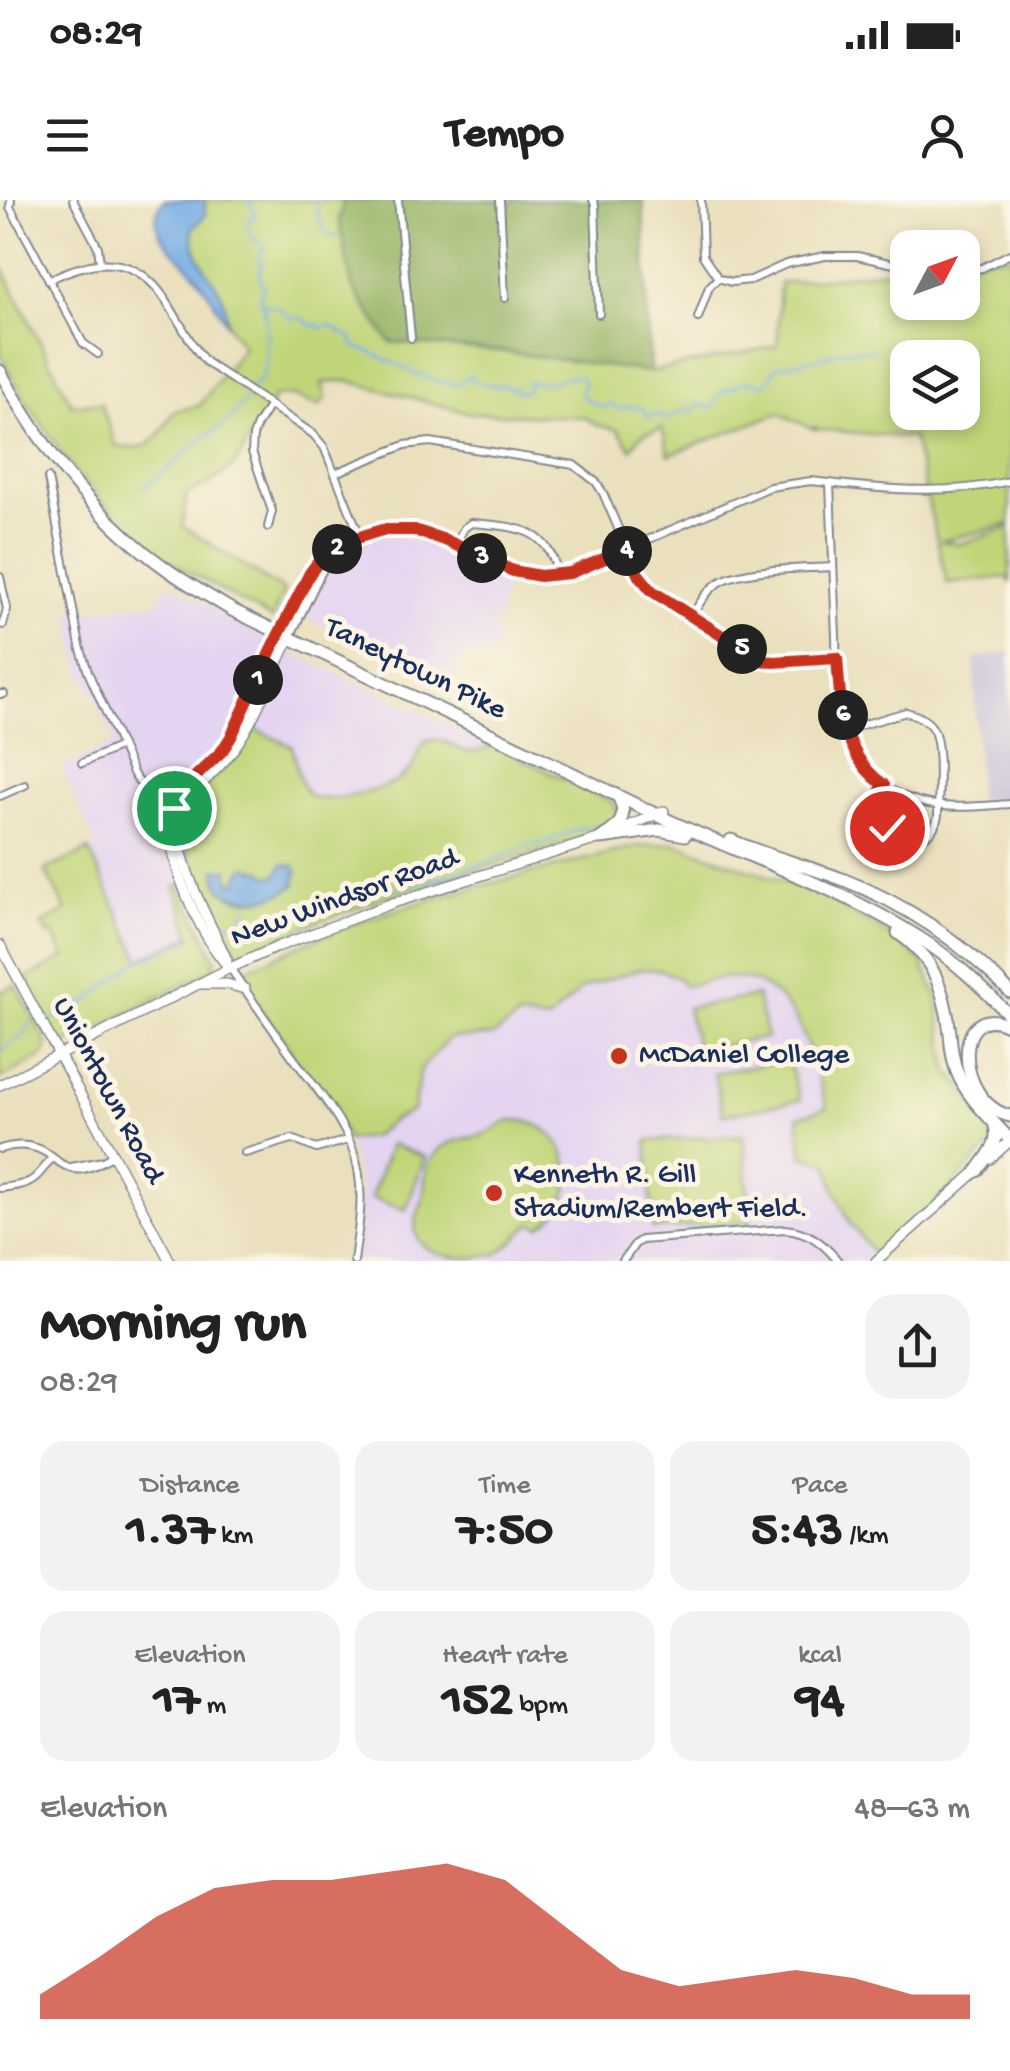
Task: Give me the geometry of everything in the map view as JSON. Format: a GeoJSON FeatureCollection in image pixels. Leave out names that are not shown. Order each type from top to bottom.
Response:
{"type":"FeatureCollection","features":[{"type":"Feature","properties":{"kind":"highway","name":"Taneytown Pike"},"geometry":{"type":"LineString","coordinates":[[0,371],[52,454],[90,500],[151,557],[190,584],[285,636],[660,813]]}},
{"type":"Feature","properties":{"kind":"highway","name":"Taneytown Pike"},"geometry":{"type":"LineString","coordinates":[[557,766],[660,813]]}},
{"type":"Feature","properties":{"kind":"highway"},"geometry":{"type":"LineString","coordinates":[[601,838],[615,830],[623,818],[618,796]]}},
{"type":"Feature","properties":{"kind":"highway"},"geometry":{"type":"LineString","coordinates":[[660,813],[745,855],[835,892],[918,937],[963,970],[1010,1016]]}},
{"type":"Feature","properties":{"kind":"highway"},"geometry":{"type":"LineString","coordinates":[[660,813],[842,880],[899,906],[946,934],[1010,992]]}},
{"type":"Feature","properties":{"kind":"highway"},"geometry":{"type":"LineString","coordinates":[[601,838],[670,830],[745,855]]}},
{"type":"Feature","properties":{"kind":"highway"},"geometry":{"type":"LineString","coordinates":[[761,862],[863,912],[916,947],[942,989],[958,1074],[1010,1138]]}},
{"type":"Feature","properties":{"kind":"highway"},"geometry":{"type":"LineString","coordinates":[[977,1171],[997,1140],[996,1128],[970,1076],[967,1043],[973,1030],[986,1022],[1010,1026]]}},
{"type":"Feature","properties":{"kind":"highway"},"geometry":{"type":"LineString","coordinates":[[987,1109],[1010,1116]]}},
{"type":"Feature","properties":{"kind":"main road"},"geometry":{"type":"LineString","coordinates":[[230,968],[186,871],[178,810],[240,739],[285,636]]}},
{"type":"Feature","properties":{"kind":"main road","name":"New Windsor Road"},"geometry":{"type":"LineString","coordinates":[[0,1085],[230,968],[360,914],[601,838],[660,813]]}},
{"type":"Feature","properties":{"kind":"main road","name":"Uniontown Road"},"geometry":{"type":"LineString","coordinates":[[0,945],[60,1055],[108,1158],[170,1261]]}},
{"type":"Feature","properties":{"kind":"main road"},"geometry":{"type":"LineString","coordinates":[[198,984],[227,984],[245,989]]}},
{"type":"Feature","properties":{"kind":"main road"},"geometry":{"type":"LineString","coordinates":[[878,1260],[1010,1138]]}},
{"type":"Feature","properties":{"kind":"street"},"geometry":{"type":"LineString","coordinates":[[11,200],[10,207],[83,343],[98,354]]}},
{"type":"Feature","properties":{"kind":"street"},"geometry":{"type":"LineString","coordinates":[[73,200],[98,247],[100,263]]}},
{"type":"Feature","properties":{"kind":"street"},"geometry":{"type":"LineString","coordinates":[[398,200],[411,338]]}},
{"type":"Feature","properties":{"kind":"street"},"geometry":{"type":"LineString","coordinates":[[500,200],[505,298]]}},
{"type":"Feature","properties":{"kind":"street"},"geometry":{"type":"LineString","coordinates":[[593,200],[600,314]]}},
{"type":"Feature","properties":{"kind":"street"},"geometry":{"type":"LineString","coordinates":[[701,200],[703,256],[718,278],[731,282],[752,280],[786,264],[825,256],[856,256],[890,263]]}},
{"type":"Feature","properties":{"kind":"street"},"geometry":{"type":"LineString","coordinates":[[980,268],[1010,254]]}},
{"type":"Feature","properties":{"kind":"street"},"geometry":{"type":"LineString","coordinates":[[49,280],[76,267],[100,263],[125,267],[154,284],[206,362],[314,434],[324,447],[360,536]]}},
{"type":"Feature","properties":{"kind":"street"},"geometry":{"type":"LineString","coordinates":[[698,318],[709,287],[718,278]]}},
{"type":"Feature","properties":{"kind":"street"},"geometry":{"type":"LineString","coordinates":[[268,528],[272,510],[252,452],[257,425],[269,406]]}},
{"type":"Feature","properties":{"kind":"street"},"geometry":{"type":"LineString","coordinates":[[335,473],[406,445],[430,442],[574,465],[596,482],[604,494],[644,585],[760,660],[837,658]]}},
{"type":"Feature","properties":{"kind":"street"},"geometry":{"type":"LineString","coordinates":[[48,478],[82,658],[134,774],[162,803],[178,810]]}},
{"type":"Feature","properties":{"kind":"street"},"geometry":{"type":"LineString","coordinates":[[285,636],[340,546],[382,530],[423,532],[519,573],[558,575],[578,570],[770,487],[811,481],[970,490],[1010,481]]}},
{"type":"Feature","properties":{"kind":"street"},"geometry":{"type":"LineString","coordinates":[[830,483],[837,658],[844,730],[852,749],[863,767],[911,800],[938,805],[1010,804]]}},
{"type":"Feature","properties":{"kind":"street"},"geometry":{"type":"LineString","coordinates":[[455,546],[471,523],[529,532],[547,545],[558,575]]}},
{"type":"Feature","properties":{"kind":"street"},"geometry":{"type":"LineString","coordinates":[[691,617],[719,582],[748,574],[833,567]]}},
{"type":"Feature","properties":{"kind":"street"},"geometry":{"type":"LineString","coordinates":[[0,577],[7,609],[3,625]]}},
{"type":"Feature","properties":{"kind":"street"},"geometry":{"type":"LineString","coordinates":[[844,730],[906,712],[923,718],[934,732],[938,805],[932,831],[912,838],[887,828],[876,815],[876,798],[884,785]]}},
{"type":"Feature","properties":{"kind":"street"},"geometry":{"type":"LineString","coordinates":[[82,763],[121,746]]}},
{"type":"Feature","properties":{"kind":"street"},"geometry":{"type":"LineString","coordinates":[[0,796],[25,786]]}},
{"type":"Feature","properties":{"kind":"street"},"geometry":{"type":"LineString","coordinates":[[230,968],[330,1108],[348,1140],[356,1159],[360,1188],[354,1261]]}},
{"type":"Feature","properties":{"kind":"street"},"geometry":{"type":"LineString","coordinates":[[246,1154],[292,1139],[316,1150],[348,1140]]}},
{"type":"Feature","properties":{"kind":"street"},"geometry":{"type":"LineString","coordinates":[[0,1149],[33,1146],[70,1168],[89,1169],[108,1158]]}},
{"type":"Feature","properties":{"kind":"street"},"geometry":{"type":"LineString","coordinates":[[0,1188],[33,1181],[52,1157]]}},
{"type":"Feature","properties":{"kind":"street"},"geometry":{"type":"LineString","coordinates":[[623,1261],[641,1240],[785,1229],[817,1240],[838,1261]]}},
{"type":"Feature","properties":{"kind":"shaded area"},"geometry":{"type":"Polygon","coordinates":[[[376,537],[407,537],[508,576],[494,631],[499,648],[482,655],[466,652],[450,685],[307,618],[327,574],[344,553],[376,537]]]}},
{"type":"Feature","properties":{"kind":"shaded area"},"geometry":{"type":"Polygon","coordinates":[[[169,583],[271,643],[493,745],[477,753],[462,752],[442,740],[422,745],[412,767],[396,783],[318,799],[309,796],[304,787],[292,746],[254,729],[237,754],[194,799],[185,828],[190,863],[180,885],[181,910],[191,936],[140,960],[89,850],[96,846],[62,768],[116,742],[81,670],[69,614],[157,603],[169,583]]]}},
{"type":"Feature","properties":{"kind":"shaded area"},"geometry":{"type":"Polygon","coordinates":[[[1010,651],[1010,798],[978,799],[974,659],[1010,651]]]}},
{"type":"Feature","properties":{"kind":"shaded area","name":"McDaniel College"},"geometry":{"type":"Polygon","coordinates":[[[674,843],[822,895],[896,939],[937,996],[948,1070],[962,1089],[931,1206],[866,1261],[357,1261],[360,1188],[348,1140],[242,977],[244,970],[350,924],[438,897],[634,847],[674,843]]]}},
{"type":"Feature","properties":{"kind":"green space"},"geometry":{"type":"Polygon","coordinates":[[[205,200],[344,200],[339,220],[390,342],[500,351],[650,372],[777,346],[780,283],[890,270],[890,320],[980,320],[980,259],[1010,255],[1010,524],[941,541],[960,544],[1010,527],[1010,583],[1008,577],[947,583],[913,438],[813,429],[818,427],[811,428],[779,413],[669,455],[662,428],[641,435],[631,449],[618,430],[584,417],[470,413],[348,381],[322,383],[326,398],[319,406],[294,396],[275,396],[235,465],[187,494],[182,526],[284,591],[272,619],[159,555],[121,521],[76,473],[26,401],[0,355],[0,263],[72,405],[101,403],[116,446],[138,448],[152,442],[174,411],[199,406],[243,347],[228,325],[223,297],[199,261],[193,242],[192,229],[202,215],[205,200]]]}},
{"type":"Feature","properties":{"kind":"green space"},"geometry":{"type":"Polygon","coordinates":[[[344,200],[643,200],[650,372],[500,351],[390,342],[352,287],[339,220],[344,200]]]}},
{"type":"Feature","properties":{"kind":"green space"},"geometry":{"type":"Polygon","coordinates":[[[254,729],[292,746],[304,787],[318,798],[357,794],[395,782],[410,770],[422,746],[436,739],[470,752],[493,745],[611,801],[617,808],[614,826],[606,832],[388,896],[240,955],[197,880],[186,838],[187,818],[198,793],[237,755],[254,729]],[[283,864],[277,875],[270,877],[246,867],[238,882],[229,884],[228,869],[216,871],[226,893],[247,900],[273,896],[295,886],[294,866],[283,864]]]}},
{"type":"Feature","properties":{"kind":"green space"},"geometry":{"type":"Polygon","coordinates":[[[674,843],[822,895],[896,939],[921,961],[937,996],[948,1070],[991,1126],[991,1145],[931,1206],[874,1254],[850,1223],[827,1163],[803,1156],[798,1117],[827,1108],[800,1028],[777,995],[760,984],[733,977],[685,986],[661,970],[639,969],[582,988],[548,1021],[519,1017],[493,1036],[449,1038],[421,1069],[413,1111],[393,1120],[374,1136],[348,1140],[243,983],[244,970],[350,924],[438,897],[634,847],[674,843]]]}},
{"type":"Feature","properties":{"kind":"green space"},"geometry":{"type":"Polygon","coordinates":[[[89,850],[140,959],[191,936],[175,887],[180,885],[216,960],[213,970],[66,1044],[48,1024],[25,979],[65,957],[52,933],[48,934],[42,924],[66,910],[45,870],[89,850]]]}},
{"type":"Feature","properties":{"kind":"green space"},"geometry":{"type":"Polygon","coordinates":[[[16,985],[47,1043],[47,1051],[0,1079],[0,992],[16,985]]]}},
{"type":"Feature","properties":{"kind":"green space"},"geometry":{"type":"Polygon","coordinates":[[[757,996],[767,1037],[697,1051],[687,1008],[757,996]]]}},
{"type":"Feature","properties":{"kind":"green space"},"geometry":{"type":"Polygon","coordinates":[[[788,1060],[800,1100],[723,1115],[714,1073],[788,1060]]]}},
{"type":"Feature","properties":{"kind":"green space","name":"Kenneth R. Gill Stadium/Rembert Field."},"geometry":{"type":"Polygon","coordinates":[[[512,1120],[533,1123],[560,1146],[568,1180],[555,1214],[540,1227],[532,1223],[497,1254],[473,1258],[447,1256],[425,1247],[415,1223],[431,1159],[445,1145],[485,1134],[512,1120]]]}},
{"type":"Feature","properties":{"kind":"green space"},"geometry":{"type":"Polygon","coordinates":[[[744,1135],[750,1222],[653,1229],[647,1141],[744,1135]]]}},
{"type":"Feature","properties":{"kind":"green space"},"geometry":{"type":"Polygon","coordinates":[[[390,1144],[425,1157],[406,1210],[371,1198],[390,1144]]]}},
{"type":"Feature","properties":{"kind":"water"},"geometry":{"type":"Polygon","coordinates":[[[164,200],[205,200],[205,216],[192,229],[193,239],[223,298],[228,325],[198,278],[158,230],[158,211],[164,200]]]}},
{"type":"Feature","properties":{"kind":"water"},"geometry":{"type":"Polygon","coordinates":[[[283,864],[297,870],[295,886],[268,898],[234,896],[222,890],[218,882],[216,870],[228,869],[230,884],[238,882],[246,867],[270,877],[277,875],[283,864]]]}},
{"type":"Feature","properties":{"kind":"waterway"},"geometry":{"type":"LineString","coordinates":[[250,200],[255,217],[249,219],[248,229],[265,248],[258,258],[263,262],[259,271],[263,290],[260,296],[267,336],[265,368],[252,389]]}},
{"type":"Feature","properties":{"kind":"waterway"},"geometry":{"type":"LineString","coordinates":[[319,200],[317,213],[324,229],[339,237]]}},
{"type":"Feature","properties":{"kind":"waterway"},"geometry":{"type":"LineString","coordinates":[[264,304],[291,319],[299,317],[312,326],[318,324],[321,329],[329,325],[352,338],[357,348],[415,375],[443,383],[448,381],[454,386],[472,375],[471,379],[478,382],[526,392],[529,382],[581,377],[585,384],[580,392],[585,399],[605,408],[610,403],[618,410],[640,407],[649,417],[656,414],[667,419],[686,409],[694,411],[698,404],[711,408],[723,391],[747,381],[766,385],[776,367],[838,351],[874,350]]}},
{"type":"Feature","properties":{"kind":"waterway"},"geometry":{"type":"LineString","coordinates":[[143,487],[233,417],[248,397]]}},
{"type":"Feature","properties":{"kind":"waterway"},"geometry":{"type":"LineString","coordinates":[[222,920],[248,928],[270,928],[387,889],[441,877],[582,828],[596,826],[601,830]]}},
{"type":"Feature","properties":{"kind":"waterway"},"geometry":{"type":"LineString","coordinates":[[237,923],[249,906]]}},
{"type":"Feature","properties":{"kind":"waterway"},"geometry":{"type":"LineString","coordinates":[[51,1019],[65,1016],[75,1005],[84,1004],[133,964],[194,937]]}},
{"type":"Feature","properties":{"kind":"waterway"},"geometry":{"type":"LineString","coordinates":[[0,1053],[23,1037],[32,1020]]}},
{"type":"Feature","properties":{"kind":"place","name":"McDaniel College"},"geometry":{"type":"Point","coordinates":[619,1056]}},
{"type":"Feature","properties":{"kind":"place","name":"Kenneth R. Gill Stadium/Rembert Field."},"geometry":{"type":"Point","coordinates":[494,1193]}},
{"type":"Feature","properties":{"kind":"route"},"geometry":{"type":"LineString","coordinates":[[174,808],[238,726],[273,646],[320,560],[355,538],[398,529],[423,532],[513,571],[534,576],[570,573],[627,549],[644,585],[760,660],[837,658],[844,730],[863,767],[884,785],[874,806],[887,828]]}}]}
